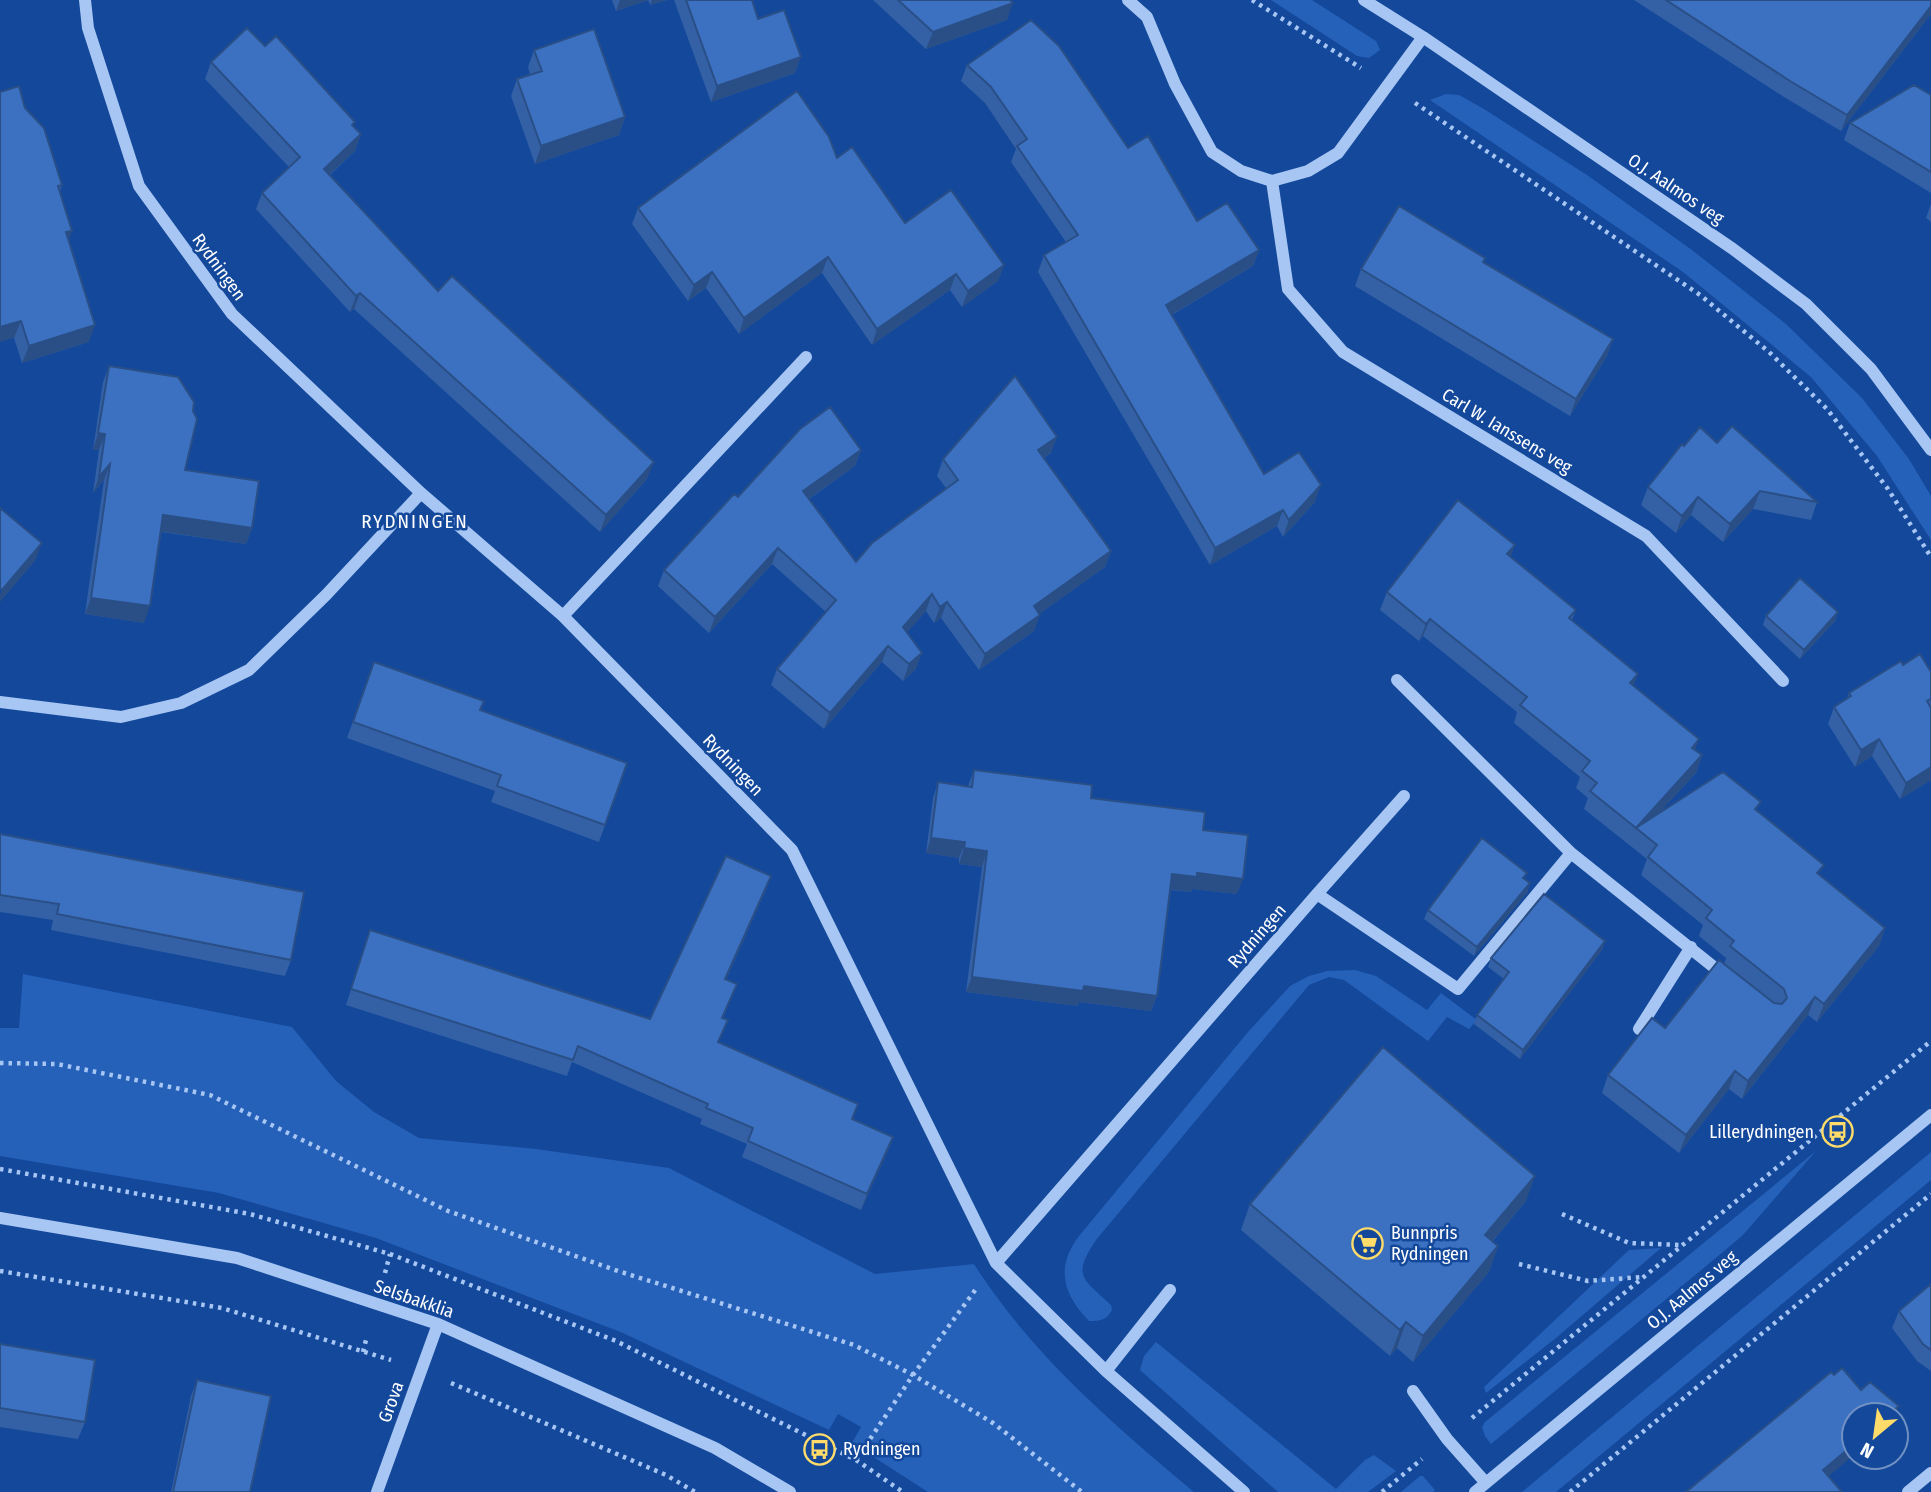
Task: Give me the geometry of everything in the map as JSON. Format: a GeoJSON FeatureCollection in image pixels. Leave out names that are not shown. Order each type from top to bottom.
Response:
{"type":"FeatureCollection","features":[{"type":"Feature","properties":{"kind":"street","name":"Rydningen"},"geometry":{"type":"LineString","coordinates":[[85,0],[88,28],[139,186],[232,314],[421,494],[563,617],[792,850],[996,1263],[1106,1371],[1244,1492]]}},
{"type":"Feature","properties":{"kind":"street"},"geometry":{"type":"LineString","coordinates":[[1128,0],[1147,17],[1175,84],[1212,152],[1241,171],[1272,181],[1308,171],[1338,153],[1423,37]]}},
{"type":"Feature","properties":{"kind":"street","name":"O.J. Aalmos veg"},"geometry":{"type":"LineString","coordinates":[[1364,0],[1423,37],[1733,249],[1806,304],[1871,369],[1931,450]]}},
{"type":"Feature","properties":{"kind":"street","name":"Carl W. Ianssens veg"},"geometry":{"type":"LineString","coordinates":[[1272,181],[1288,289],[1343,352],[1646,537],[1783,681]]}},
{"type":"Feature","properties":{"kind":"street"},"geometry":{"type":"LineString","coordinates":[[563,617],[806,357]]}},
{"type":"Feature","properties":{"kind":"street"},"geometry":{"type":"LineString","coordinates":[[0,702],[121,717],[181,703],[249,670],[326,595],[421,494]]}},
{"type":"Feature","properties":{"kind":"street"},"geometry":{"type":"LineString","coordinates":[[1397,680],[1571,853],[1731,980]]}},
{"type":"Feature","properties":{"kind":"street","name":"Rydningen"},"geometry":{"type":"LineString","coordinates":[[996,1263],[1404,796]]}},
{"type":"Feature","properties":{"kind":"street"},"geometry":{"type":"LineString","coordinates":[[1317,894],[1458,989],[1571,853]]}},
{"type":"Feature","properties":{"kind":"street"},"geometry":{"type":"LineString","coordinates":[[1639,1029],[1691,947]]}},
{"type":"Feature","properties":{"kind":"street","name":"O.J. Aalmos veg"},"geometry":{"type":"LineString","coordinates":[[1475,1492],[1931,1115]]}},
{"type":"Feature","properties":{"kind":"street","name":"Selsbakklia"},"geometry":{"type":"LineString","coordinates":[[0,1218],[237,1258],[438,1324],[715,1448],[790,1492]]}},
{"type":"Feature","properties":{"kind":"street"},"geometry":{"type":"LineString","coordinates":[[1106,1371],[1170,1290]]}},
{"type":"Feature","properties":{"kind":"street","name":"Grova"},"geometry":{"type":"LineString","coordinates":[[377,1492],[438,1324]]}},
{"type":"Feature","properties":{"kind":"street"},"geometry":{"type":"LineString","coordinates":[[1413,1391],[1447,1439],[1486,1483]]}},
{"type":"Feature","properties":{"kind":"street"},"geometry":{"type":"LineString","coordinates":[[1908,1492],[1931,1473]]}},
{"type":"Feature","properties":{"kind":"path"},"geometry":{"type":"LineString","coordinates":[[1252,0],[1389,86],[1700,295],[1769,352],[1827,409],[1888,489],[1931,557]]}},
{"type":"Feature","properties":{"kind":"path"},"geometry":{"type":"LineString","coordinates":[[1382,1492],[1931,1041]]}},
{"type":"Feature","properties":{"kind":"path"},"geometry":{"type":"LineString","coordinates":[[0,1063],[57,1063],[210,1095],[448,1211],[618,1271],[854,1345],[913,1375],[993,1423],[1082,1492]]}},
{"type":"Feature","properties":{"kind":"path"},"geometry":{"type":"LineString","coordinates":[[1570,1492],[1931,1194]]}},
{"type":"Feature","properties":{"kind":"path"},"geometry":{"type":"LineString","coordinates":[[1562,1213],[1629,1243],[1682,1245]]}},
{"type":"Feature","properties":{"kind":"path"},"geometry":{"type":"LineString","coordinates":[[856,1460],[913,1375],[996,1263]]}},
{"type":"Feature","properties":{"kind":"path"},"geometry":{"type":"LineString","coordinates":[[1519,1264],[1588,1281],[1643,1277]]}},
{"type":"Feature","properties":{"kind":"path"},"geometry":{"type":"LineString","coordinates":[[0,1271],[222,1308],[421,1370],[666,1475],[695,1492]]}},
{"type":"Feature","properties":{"kind":"shaded area"},"geometry":{"type":"Polygon","coordinates":[[[1271,0],[1312,0],[1376,41],[1380,50],[1369,58],[1357,56],[1271,0]]]}},
{"type":"Feature","properties":{"kind":"shaded area"},"geometry":{"type":"Polygon","coordinates":[[[1446,94],[1459,95],[1484,109],[1587,175],[1692,250],[1786,324],[1862,398],[1909,459],[1931,496],[1931,540],[1877,456],[1811,377],[1683,272],[1430,100],[1446,94]]]}},
{"type":"Feature","properties":{"kind":"shaded area"},"geometry":{"type":"Polygon","coordinates":[[[1355,970],[1376,976],[1427,1010],[1441,993],[1477,1020],[1469,1029],[1447,1017],[1428,1041],[1344,980],[1329,977],[1309,985],[1096,1240],[1084,1262],[1084,1276],[1093,1289],[1111,1305],[1112,1310],[1103,1319],[1089,1321],[1073,1301],[1065,1280],[1067,1259],[1079,1236],[1248,1032],[1290,986],[1309,976],[1327,971],[1355,970]]]}},
{"type":"Feature","properties":{"kind":"shaded area"},"geometry":{"type":"Polygon","coordinates":[[[23,974],[292,1027],[336,1081],[374,1112],[419,1138],[536,1149],[669,1168],[875,1274],[974,1264],[1021,1328],[1047,1358],[1104,1414],[1194,1492],[928,1492],[852,1443],[861,1427],[838,1414],[829,1430],[623,1333],[376,1238],[219,1193],[0,1156],[0,1028],[19,1028],[23,974]]]}},
{"type":"Feature","properties":{"kind":"shaded area"},"geometry":{"type":"Polygon","coordinates":[[[1816,1151],[1743,1235],[1491,1444],[1482,1427],[1485,1422],[1816,1151]]]}},
{"type":"Feature","properties":{"kind":"shaded area"},"geometry":{"type":"Polygon","coordinates":[[[1931,1152],[1931,1180],[1556,1492],[1522,1492],[1931,1152]]]}},
{"type":"Feature","properties":{"kind":"shaded area"},"geometry":{"type":"Polygon","coordinates":[[[1661,1248],[1556,1338],[1486,1393],[1484,1387],[1629,1250],[1661,1248]]]}},
{"type":"Feature","properties":{"kind":"shaded area"},"geometry":{"type":"Polygon","coordinates":[[[1156,1342],[1336,1489],[1365,1460],[1374,1455],[1396,1471],[1368,1492],[1278,1492],[1140,1370],[1144,1356],[1156,1342]]]}},
{"type":"Feature","properties":{"kind":"shaded area"},"geometry":{"type":"Polygon","coordinates":[[[1420,1476],[1435,1490],[1433,1492],[1401,1492],[1420,1476]]]}},
{"type":"Feature","properties":{"kind":"building"},"geometry":{"type":"Polygon","coordinates":[[[686,0],[752,0],[758,19],[784,10],[801,57],[717,86],[686,0]]]}},
{"type":"Feature","properties":{"kind":"building"},"geometry":{"type":"Polygon","coordinates":[[[898,0],[1010,0],[1013,3],[933,32],[898,0]]]}},
{"type":"Feature","properties":{"kind":"building"},"geometry":{"type":"Polygon","coordinates":[[[1666,0],[1931,0],[1931,6],[1847,115],[1666,0]]]}},
{"type":"Feature","properties":{"kind":"building"},"geometry":{"type":"Polygon","coordinates":[[[1031,20],[1059,46],[1128,148],[1148,136],[1197,221],[1227,203],[1259,250],[1166,305],[1264,474],[1299,452],[1321,485],[1289,520],[1283,510],[1215,548],[1044,255],[1078,235],[1017,146],[1027,139],[991,87],[967,65],[1031,20]]]}},
{"type":"Feature","properties":{"kind":"building"},"geometry":{"type":"Polygon","coordinates":[[[247,28],[265,46],[276,36],[355,122],[352,125],[361,134],[324,169],[438,291],[452,276],[654,462],[606,515],[360,293],[356,296],[262,193],[300,157],[211,62],[247,28]]]}},
{"type":"Feature","properties":{"kind":"building"},"geometry":{"type":"Polygon","coordinates":[[[594,29],[625,117],[541,146],[517,79],[542,71],[534,50],[594,29]]]}},
{"type":"Feature","properties":{"kind":"building"},"geometry":{"type":"Polygon","coordinates":[[[1914,85],[1931,95],[1931,172],[1850,123],[1914,85]]]}},
{"type":"Feature","properties":{"kind":"building"},"geometry":{"type":"Polygon","coordinates":[[[19,86],[25,108],[44,128],[62,185],[58,186],[72,231],[66,232],[95,325],[29,346],[21,321],[0,327],[0,92],[19,86]]]}},
{"type":"Feature","properties":{"kind":"building"},"geometry":{"type":"Polygon","coordinates":[[[797,91],[829,137],[837,158],[852,147],[905,223],[951,190],[1004,265],[968,291],[956,274],[877,329],[828,257],[744,318],[712,272],[694,285],[638,208],[797,91]]]}},
{"type":"Feature","properties":{"kind":"building"},"geometry":{"type":"Polygon","coordinates":[[[1399,206],[1485,258],[1483,262],[1613,339],[1576,399],[1361,269],[1399,206]]]}},
{"type":"Feature","properties":{"kind":"building"},"geometry":{"type":"Polygon","coordinates":[[[109,366],[178,377],[194,402],[193,411],[197,419],[185,470],[259,481],[252,528],[163,515],[150,606],[91,598],[110,464],[99,477],[105,434],[98,433],[109,366]]]}},
{"type":"Feature","properties":{"kind":"building"},"geometry":{"type":"Polygon","coordinates":[[[1015,376],[1057,437],[1038,450],[1111,551],[1034,606],[1040,615],[985,654],[947,602],[940,607],[932,594],[903,627],[922,653],[909,664],[888,646],[830,713],[777,669],[836,600],[778,548],[715,617],[664,570],[734,494],[738,497],[800,429],[830,407],[861,450],[803,491],[856,562],[872,543],[958,480],[943,459],[1015,376]]]}},
{"type":"Feature","properties":{"kind":"building"},"geometry":{"type":"Polygon","coordinates":[[[1732,426],[1817,502],[1760,491],[1730,524],[1698,497],[1682,516],[1648,487],[1682,444],[1684,446],[1700,427],[1717,443],[1732,426]]]}},
{"type":"Feature","properties":{"kind":"building"},"geometry":{"type":"Polygon","coordinates":[[[1458,500],[1515,545],[1507,554],[1576,610],[1569,618],[1638,674],[1630,683],[1699,739],[1692,748],[1702,755],[1636,828],[1590,791],[1597,783],[1582,771],[1590,761],[1520,705],[1527,697],[1430,619],[1426,624],[1387,592],[1458,500]]]}},
{"type":"Feature","properties":{"kind":"building"},"geometry":{"type":"Polygon","coordinates":[[[0,508],[42,543],[2,590],[0,588],[0,508]]]}},
{"type":"Feature","properties":{"kind":"building"},"geometry":{"type":"Polygon","coordinates":[[[1800,578],[1838,612],[1804,650],[1766,616],[1800,578]]]}},
{"type":"Feature","properties":{"kind":"building"},"geometry":{"type":"Polygon","coordinates":[[[1920,654],[1931,672],[1931,699],[1927,701],[1931,708],[1931,767],[1906,783],[1879,739],[1861,750],[1834,707],[1851,696],[1849,693],[1901,661],[1903,665],[1920,654]]]}},
{"type":"Feature","properties":{"kind":"building"},"geometry":{"type":"Polygon","coordinates":[[[374,662],[484,701],[480,710],[627,763],[605,825],[497,786],[501,775],[353,722],[374,662]]]}},
{"type":"Feature","properties":{"kind":"building"},"geometry":{"type":"Polygon","coordinates":[[[974,770],[1092,785],[1091,798],[1205,812],[1203,830],[1248,835],[1243,879],[1197,873],[1197,877],[1172,874],[1157,996],[1084,986],[1083,991],[972,977],[987,851],[964,848],[965,842],[931,838],[938,782],[972,787],[974,770]]]}},
{"type":"Feature","properties":{"kind":"building"},"geometry":{"type":"Polygon","coordinates":[[[1723,772],[1761,802],[1755,809],[1824,865],[1817,873],[1885,928],[1824,1004],[1815,997],[1748,1081],[1735,1071],[1686,1135],[1608,1075],[1652,1018],[1665,1028],[1719,960],[1774,1003],[1782,1004],[1787,998],[1784,989],[1730,946],[1734,941],[1706,918],[1712,910],[1648,857],[1657,845],[1636,828],[1723,772]]]}},
{"type":"Feature","properties":{"kind":"building"},"geometry":{"type":"Polygon","coordinates":[[[0,834],[304,892],[291,960],[57,914],[59,904],[0,895],[0,834]]]}},
{"type":"Feature","properties":{"kind":"building"},"geometry":{"type":"Polygon","coordinates":[[[1482,838],[1527,873],[1523,878],[1530,883],[1477,947],[1428,910],[1482,838]]]}},
{"type":"Feature","properties":{"kind":"building"},"geometry":{"type":"Polygon","coordinates":[[[726,856],[771,876],[725,979],[737,984],[722,1018],[728,1020],[718,1042],[858,1104],[852,1119],[893,1137],[867,1194],[748,1141],[753,1128],[706,1108],[708,1104],[578,1046],[573,1060],[351,989],[370,930],[650,1019],[726,856]]]}},
{"type":"Feature","properties":{"kind":"building"},"geometry":{"type":"Polygon","coordinates":[[[1544,894],[1605,941],[1523,1050],[1477,1015],[1509,972],[1491,958],[1544,894]]]}},
{"type":"Feature","properties":{"kind":"building"},"geometry":{"type":"Polygon","coordinates":[[[1383,1047],[1535,1176],[1485,1235],[1498,1246],[1423,1336],[1406,1322],[1400,1330],[1250,1204],[1383,1047]]]}},
{"type":"Feature","properties":{"kind":"building"},"geometry":{"type":"Polygon","coordinates":[[[1931,1284],[1931,1350],[1923,1344],[1899,1311],[1931,1284]]]}},
{"type":"Feature","properties":{"kind":"building"},"geometry":{"type":"Polygon","coordinates":[[[0,1344],[95,1360],[85,1422],[0,1408],[0,1344]]]}},
{"type":"Feature","properties":{"kind":"building"},"geometry":{"type":"Polygon","coordinates":[[[1842,1368],[1861,1390],[1870,1382],[1893,1401],[1840,1401],[1840,1456],[1823,1470],[1842,1492],[1686,1492],[1831,1372],[1834,1375],[1842,1368]]]}},
{"type":"Feature","properties":{"kind":"building"},"geometry":{"type":"Polygon","coordinates":[[[197,1380],[271,1396],[250,1492],[173,1492],[197,1380]]]}},
{"type":"Feature","properties":{"kind":"place","name":"Lillerydningen"},"geometry":{"type":"Point","coordinates":[1837,1132]}},
{"type":"Feature","properties":{"kind":"place","name":"Bunnpris Rydningen"},"geometry":{"type":"Point","coordinates":[1368,1243]}},
{"type":"Feature","properties":{"kind":"place","name":"Rydningen"},"geometry":{"type":"Point","coordinates":[820,1449]}},
{"type":"Feature","properties":{"kind":"district","name":"RYDNINGEN"},"geometry":{"type":"Point","coordinates":[415,521]}}]}
